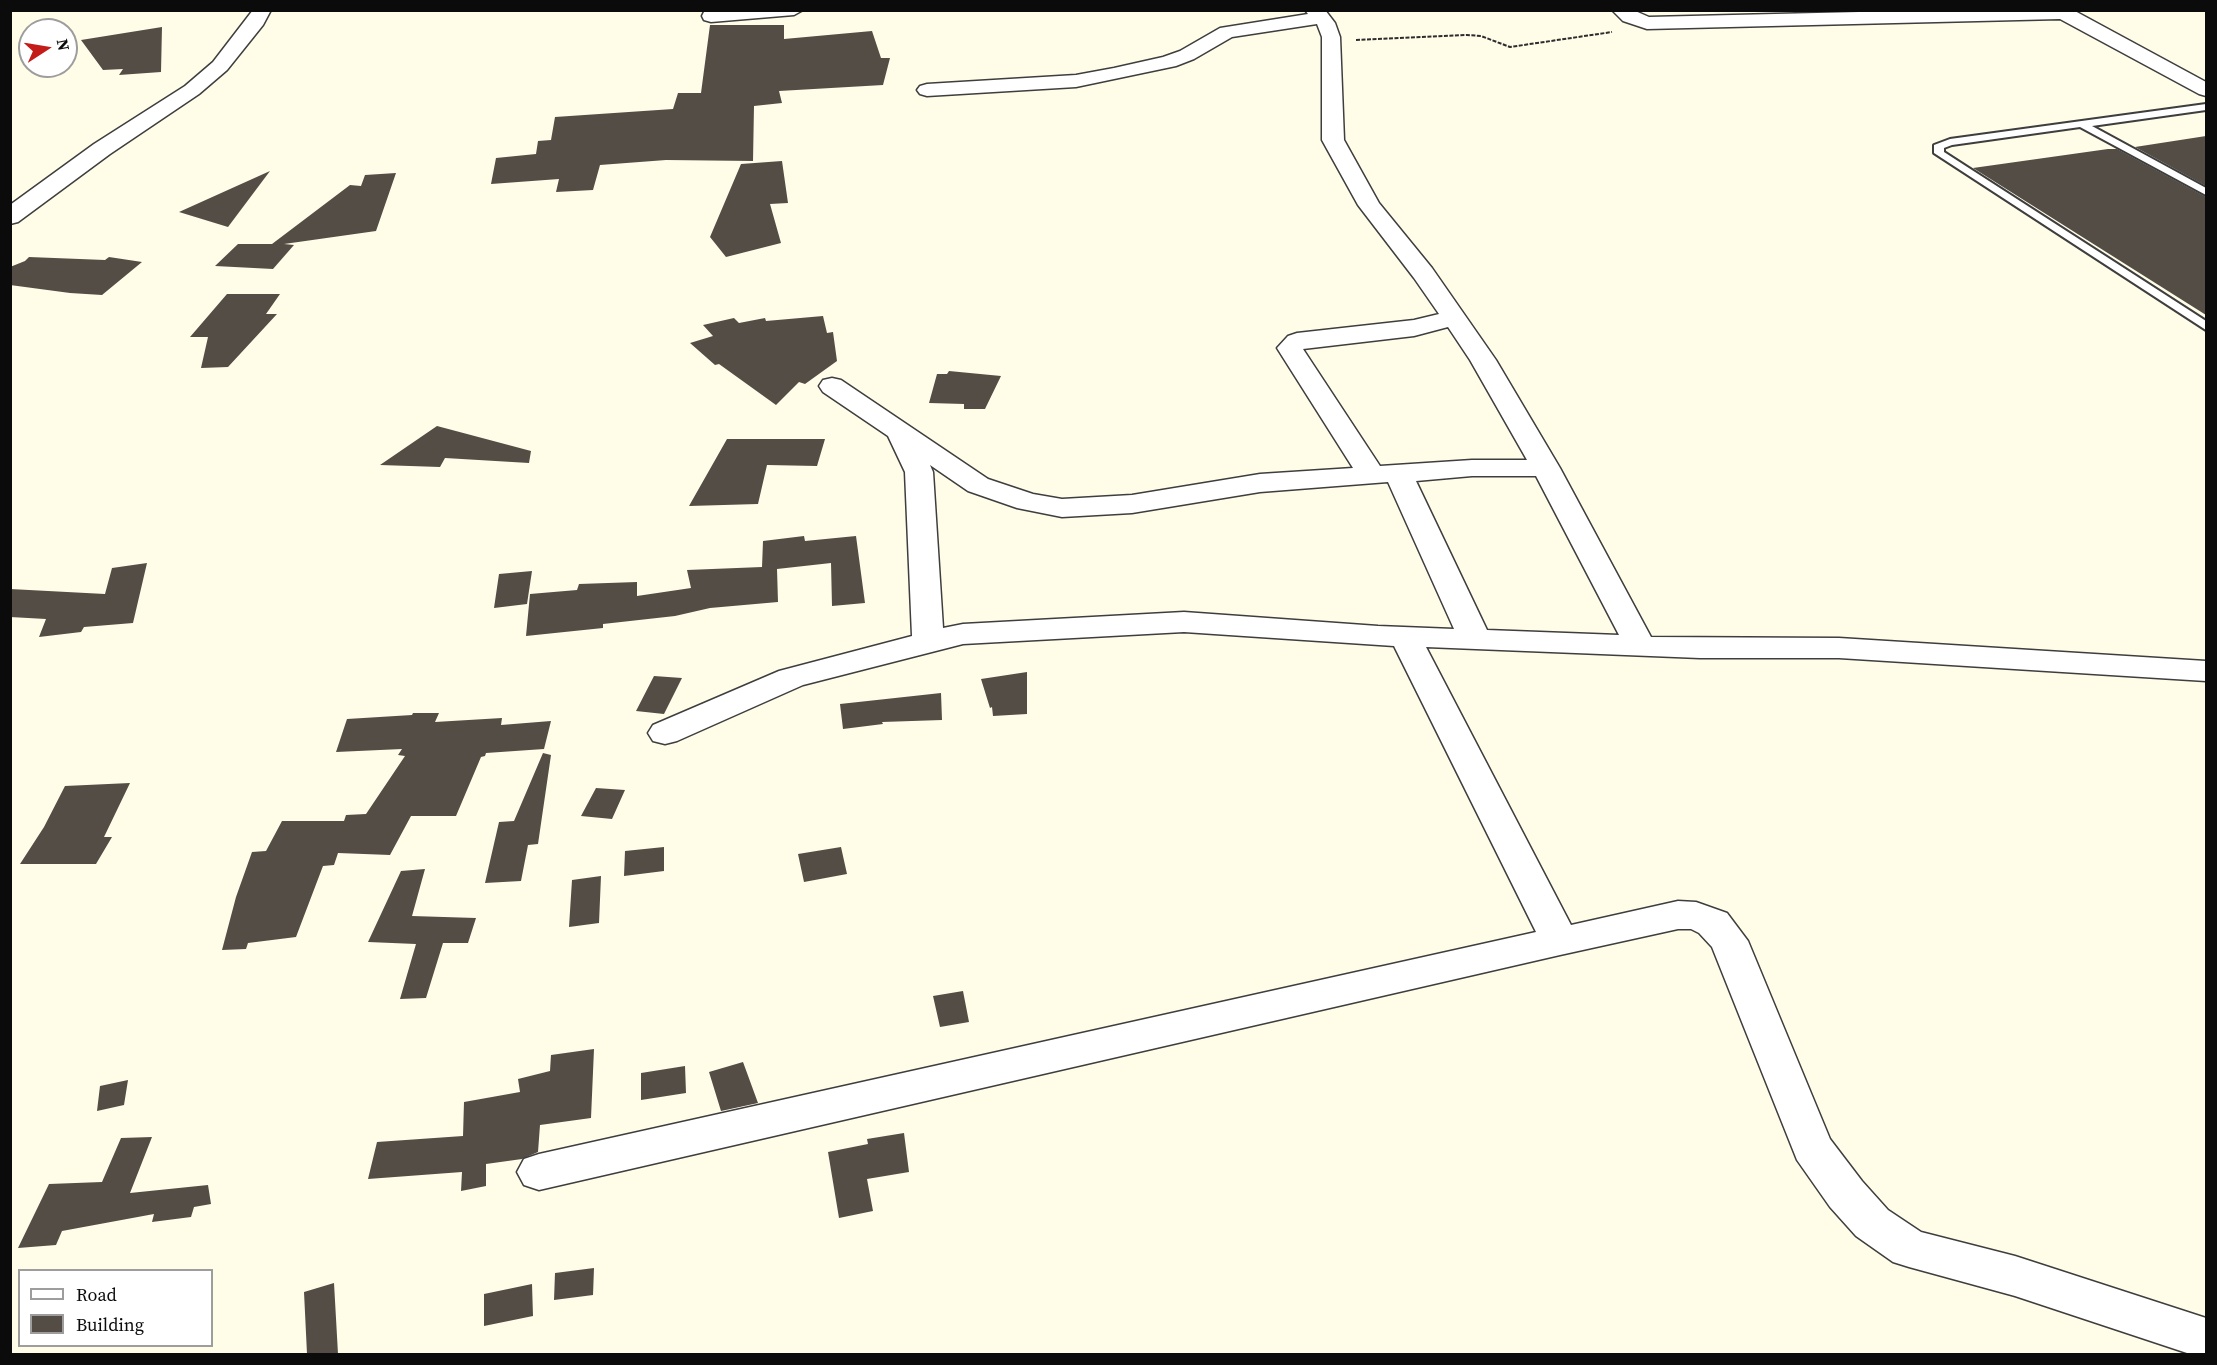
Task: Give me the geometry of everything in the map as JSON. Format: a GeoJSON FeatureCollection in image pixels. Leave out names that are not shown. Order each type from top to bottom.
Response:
{"type":"FeatureCollection","features":[{"type":"Feature","properties":{"kind":"street"},"geometry":{"type":"LineString","coordinates":[[10,216],[102,149],[192,90],[220,66],[256,21],[262,10]]}},
{"type":"Feature","properties":{"kind":"street"},"geometry":{"type":"LineString","coordinates":[[711,16],[794,10]]}},
{"type":"Feature","properties":{"kind":"street"},"geometry":{"type":"LineString","coordinates":[[1621,10],[1630,17],[1647,23],[2061,12],[2206,90]]}},
{"type":"Feature","properties":{"kind":"street"},"geometry":{"type":"LineString","coordinates":[[927,90],[1076,81],[1114,74],[1169,62],[1187,55],[1227,32],[1318,14],[1326,23],[1331,42],[1333,140],[1369,205],[1423,273],[1483,360],[1546,468],[1640,645]]}},
{"type":"Feature","properties":{"kind":"street"},"geometry":{"type":"LineString","coordinates":[[1454,318],[1414,328],[1297,341],[1290,348],[1385,474],[1475,640]]}},
{"type":"Feature","properties":{"kind":"street"},"geometry":{"type":"LineString","coordinates":[[831,386],[978,485],[1027,502],[1062,508],[1132,504],[1260,483],[1472,468],[1546,468]]}},
{"type":"Feature","properties":{"kind":"street"},"geometry":{"type":"LineString","coordinates":[[900,432],[919,472],[928,641]]}},
{"type":"Feature","properties":{"kind":"street"},"geometry":{"type":"LineString","coordinates":[[665,733],[791,678],[928,641],[963,634],[1184,622],[1475,640],[1885,650],[2206,671]]}},
{"type":"Feature","properties":{"kind":"street"},"geometry":{"type":"LineString","coordinates":[[1405,637],[1560,941]]}},
{"type":"Feature","properties":{"kind":"street"},"geometry":{"type":"LineString","coordinates":[[539,1172],[1560,941],[1678,915],[1696,916],[1713,923],[1729,941],[1812,1148],[1846,1194],[1872,1223],[1909,1248],[2015,1276],[2206,1339]]}},
{"type":"Feature","properties":{"kind":"lane"},"geometry":{"type":"LineString","coordinates":[[2206,107],[1950,142],[1938,147],[1938,153],[2206,326]]}},
{"type":"Feature","properties":{"kind":"lane"},"geometry":{"type":"LineString","coordinates":[[2081,124],[2206,192]]}},
{"type":"Feature","properties":{"kind":"path"},"geometry":{"type":"LineString","coordinates":[[1331,42],[1420,35],[1467,35],[1481,36],[1503,45],[1520,46],[1639,27],[1647,23]]}},
{"type":"Feature","properties":{"kind":"building"},"geometry":{"type":"Polygon","coordinates":[[[710,25],[784,25],[784,39],[872,31],[881,58],[890,58],[883,85],[779,91],[782,103],[754,106],[753,161],[666,160],[600,165],[593,190],[556,192],[559,179],[491,184],[496,158],[536,154],[538,141],[551,140],[555,117],[673,109],[678,93],[701,93],[710,25]]]}},
{"type":"Feature","properties":{"kind":"building"},"geometry":{"type":"Polygon","coordinates":[[[162,27],[161,72],[119,75],[123,69],[103,70],[81,40],[162,27]]]}},
{"type":"Feature","properties":{"kind":"building"},"geometry":{"type":"Polygon","coordinates":[[[2206,136],[2206,186],[2135,147],[2206,136]]]}},
{"type":"Feature","properties":{"kind":"building"},"geometry":{"type":"Polygon","coordinates":[[[2117,149],[2206,197],[2206,315],[1973,168],[2117,149]]]}},
{"type":"Feature","properties":{"kind":"building"},"geometry":{"type":"Polygon","coordinates":[[[782,161],[788,203],[770,204],[781,243],[726,257],[710,237],[741,164],[782,161]]]}},
{"type":"Feature","properties":{"kind":"building"},"geometry":{"type":"Polygon","coordinates":[[[270,171],[228,227],[179,212],[270,171]]]}},
{"type":"Feature","properties":{"kind":"building"},"geometry":{"type":"Polygon","coordinates":[[[396,173],[376,231],[284,244],[294,245],[273,269],[215,266],[238,244],[272,244],[350,185],[361,186],[365,175],[396,173]]]}},
{"type":"Feature","properties":{"kind":"building"},"geometry":{"type":"Polygon","coordinates":[[[29,257],[105,260],[109,257],[142,262],[102,295],[10,285],[10,267],[29,257]]]}},
{"type":"Feature","properties":{"kind":"building"},"geometry":{"type":"Polygon","coordinates":[[[227,294],[280,294],[266,314],[277,314],[228,367],[201,368],[208,337],[190,337],[227,294]]]}},
{"type":"Feature","properties":{"kind":"building"},"geometry":{"type":"Polygon","coordinates":[[[823,316],[827,333],[833,332],[837,361],[805,384],[799,382],[776,405],[719,364],[715,365],[690,343],[713,336],[703,325],[734,318],[739,323],[765,318],[766,321],[823,316]]]}},
{"type":"Feature","properties":{"kind":"building"},"geometry":{"type":"Polygon","coordinates":[[[949,371],[1001,376],[985,409],[964,409],[964,404],[929,403],[937,374],[947,374],[949,371]]]}},
{"type":"Feature","properties":{"kind":"building"},"geometry":{"type":"Polygon","coordinates":[[[437,426],[531,451],[529,463],[445,458],[440,467],[380,465],[437,426]]]}},
{"type":"Feature","properties":{"kind":"building"},"geometry":{"type":"Polygon","coordinates":[[[727,439],[825,439],[817,466],[767,465],[758,504],[689,506],[727,439]]]}},
{"type":"Feature","properties":{"kind":"building"},"geometry":{"type":"Polygon","coordinates":[[[804,536],[805,541],[856,536],[865,603],[832,606],[831,563],[777,569],[778,602],[710,608],[675,616],[603,624],[603,628],[526,636],[530,594],[577,590],[579,584],[637,582],[637,596],[691,588],[687,570],[762,567],[763,541],[804,536]]]}},
{"type":"Feature","properties":{"kind":"building"},"geometry":{"type":"Polygon","coordinates":[[[147,563],[133,623],[84,627],[81,632],[39,637],[46,619],[10,617],[10,589],[105,594],[112,568],[147,563]]]}},
{"type":"Feature","properties":{"kind":"building"},"geometry":{"type":"Polygon","coordinates":[[[532,571],[527,604],[494,608],[499,574],[532,571]]]}},
{"type":"Feature","properties":{"kind":"building"},"geometry":{"type":"Polygon","coordinates":[[[1027,672],[1027,714],[993,716],[992,707],[990,708],[981,679],[1027,672]]]}},
{"type":"Feature","properties":{"kind":"building"},"geometry":{"type":"Polygon","coordinates":[[[654,676],[682,678],[664,714],[636,711],[654,676]]]}},
{"type":"Feature","properties":{"kind":"building"},"geometry":{"type":"Polygon","coordinates":[[[941,693],[942,720],[882,722],[883,724],[843,729],[840,704],[941,693]]]}},
{"type":"Feature","properties":{"kind":"building"},"geometry":{"type":"Polygon","coordinates":[[[413,713],[439,713],[435,722],[502,718],[501,725],[551,721],[544,749],[486,753],[481,757],[456,816],[411,816],[390,855],[338,853],[334,865],[323,866],[296,937],[248,943],[246,949],[222,950],[236,897],[252,852],[266,851],[282,821],[344,821],[346,815],[366,814],[405,756],[398,755],[402,749],[336,752],[347,719],[412,715],[413,713]]]}},
{"type":"Feature","properties":{"kind":"building"},"geometry":{"type":"Polygon","coordinates":[[[543,753],[551,755],[538,844],[528,845],[521,881],[485,883],[499,822],[514,821],[543,753]]]}},
{"type":"Feature","properties":{"kind":"building"},"geometry":{"type":"Polygon","coordinates":[[[130,783],[104,837],[112,837],[96,864],[20,864],[44,827],[65,786],[130,783]]]}},
{"type":"Feature","properties":{"kind":"building"},"geometry":{"type":"Polygon","coordinates":[[[596,788],[625,790],[612,819],[581,816],[596,788]]]}},
{"type":"Feature","properties":{"kind":"building"},"geometry":{"type":"Polygon","coordinates":[[[664,847],[664,871],[624,876],[625,851],[664,847]]]}},
{"type":"Feature","properties":{"kind":"building"},"geometry":{"type":"Polygon","coordinates":[[[841,847],[847,874],[804,882],[798,854],[841,847]]]}},
{"type":"Feature","properties":{"kind":"building"},"geometry":{"type":"Polygon","coordinates":[[[425,869],[412,916],[476,918],[468,943],[443,943],[426,998],[400,999],[416,944],[368,942],[401,871],[425,869]]]}},
{"type":"Feature","properties":{"kind":"building"},"geometry":{"type":"Polygon","coordinates":[[[601,876],[599,923],[569,927],[572,880],[601,876]]]}},
{"type":"Feature","properties":{"kind":"building"},"geometry":{"type":"Polygon","coordinates":[[[963,991],[969,1022],[940,1027],[933,996],[963,991]]]}},
{"type":"Feature","properties":{"kind":"building"},"geometry":{"type":"Polygon","coordinates":[[[594,1049],[591,1118],[540,1125],[538,1152],[522,1159],[486,1164],[486,1186],[461,1191],[462,1172],[368,1179],[377,1142],[463,1136],[464,1102],[520,1092],[518,1079],[550,1071],[551,1055],[594,1049]]]}},
{"type":"Feature","properties":{"kind":"building"},"geometry":{"type":"Polygon","coordinates":[[[743,1062],[758,1103],[721,1111],[709,1072],[743,1062]]]}},
{"type":"Feature","properties":{"kind":"building"},"geometry":{"type":"Polygon","coordinates":[[[685,1066],[686,1093],[641,1100],[641,1073],[685,1066]]]}},
{"type":"Feature","properties":{"kind":"building"},"geometry":{"type":"Polygon","coordinates":[[[128,1080],[124,1105],[97,1111],[100,1086],[128,1080]]]}},
{"type":"Feature","properties":{"kind":"building"},"geometry":{"type":"Polygon","coordinates":[[[904,1133],[909,1172],[867,1179],[873,1211],[839,1218],[828,1152],[868,1144],[867,1139],[904,1133]]]}},
{"type":"Feature","properties":{"kind":"building"},"geometry":{"type":"Polygon","coordinates":[[[152,1137],[130,1193],[208,1185],[211,1204],[194,1207],[191,1217],[152,1222],[154,1214],[62,1231],[56,1245],[18,1248],[49,1184],[102,1182],[121,1138],[152,1137]]]}},
{"type":"Feature","properties":{"kind":"building"},"geometry":{"type":"Polygon","coordinates":[[[594,1268],[593,1295],[554,1300],[555,1273],[594,1268]]]}},
{"type":"Feature","properties":{"kind":"building"},"geometry":{"type":"Polygon","coordinates":[[[334,1283],[338,1354],[307,1354],[304,1292],[334,1283]]]}},
{"type":"Feature","properties":{"kind":"building"},"geometry":{"type":"Polygon","coordinates":[[[532,1284],[533,1316],[484,1326],[484,1294],[532,1284]]]}}]}
